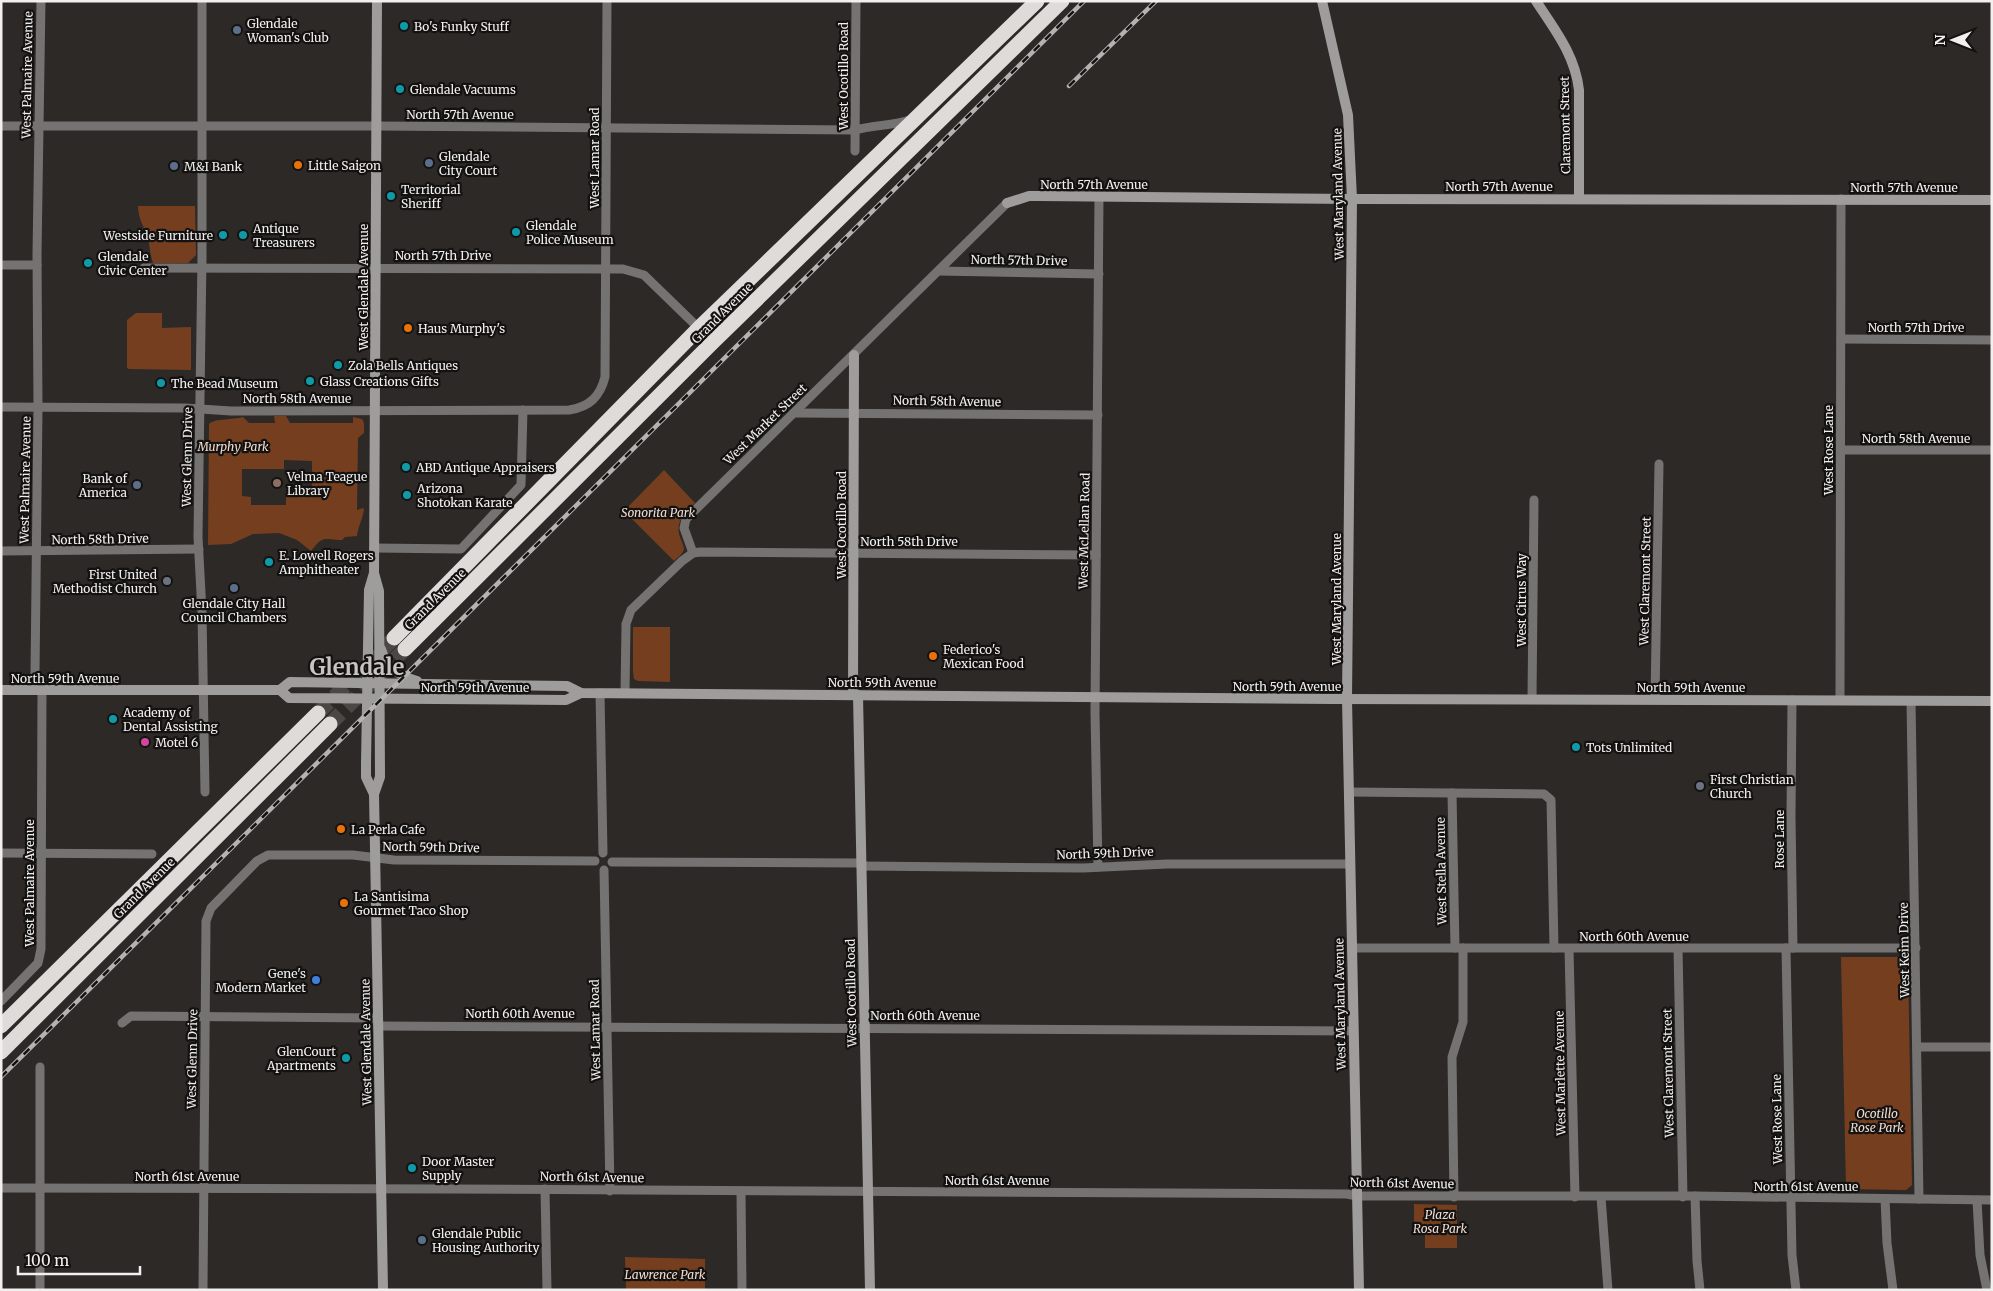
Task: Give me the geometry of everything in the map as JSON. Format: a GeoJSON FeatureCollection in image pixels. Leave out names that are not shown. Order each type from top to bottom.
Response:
{"type":"FeatureCollection","features":[{"type":"Feature","properties":{"kind":"highway","name":"Grand Avenue"},"geometry":{"type":"LineString","coordinates":[[394,638],[699,328],[1036,1]]}},
{"type":"Feature","properties":{"kind":"highway","name":"Grand Avenue"},"geometry":{"type":"LineString","coordinates":[[405,650],[713,342],[1062,1]]}},
{"type":"Feature","properties":{"kind":"highway","name":"Grand Avenue"},"geometry":{"type":"LineString","coordinates":[[1,1026],[318,713]]}},
{"type":"Feature","properties":{"kind":"highway","name":"Grand Avenue"},"geometry":{"type":"LineString","coordinates":[[1,1052],[330,724]]}},
{"type":"Feature","properties":{"kind":"main road","name":"West Glendale Avenue"},"geometry":{"type":"LineString","coordinates":[[377,1],[374,573],[379,591],[380,777],[374,794],[383,1290]]}},
{"type":"Feature","properties":{"kind":"main road","name":"West Maryland Avenue"},"geometry":{"type":"LineString","coordinates":[[1322,1],[1348,114],[1352,199],[1347,699],[1359,1290]]}},
{"type":"Feature","properties":{"kind":"main road","name":"Claremont Street"},"geometry":{"type":"LineString","coordinates":[[1536,1],[1570,53],[1577,72],[1579,90],[1579,199]]}},
{"type":"Feature","properties":{"kind":"main road","name":"North 57th Avenue"},"geometry":{"type":"LineString","coordinates":[[1007,203],[1029,196],[1352,199],[1992,200]]}},
{"type":"Feature","properties":{"kind":"main road","name":"West Ocotillo Road"},"geometry":{"type":"LineString","coordinates":[[854,355],[856,695],[870,1290]]}},
{"type":"Feature","properties":{"kind":"main road","name":"West Glendale Avenue"},"geometry":{"type":"LineString","coordinates":[[374,573],[369,590],[366,699],[366,777],[374,794]]}},
{"type":"Feature","properties":{"kind":"main road"},"geometry":{"type":"LineString","coordinates":[[379,643],[386,660],[396,672],[410,679],[445,685]]}},
{"type":"Feature","properties":{"kind":"main road","name":"North 59th Avenue"},"geometry":{"type":"LineString","coordinates":[[1,690],[280,690],[290,682],[567,686],[581,693]]}},
{"type":"Feature","properties":{"kind":"main road","name":"North 59th Avenue"},"geometry":{"type":"LineString","coordinates":[[280,690],[289,698],[380,700],[566,700],[581,693],[626,693],[1347,699],[1992,701]]}},
{"type":"Feature","properties":{"kind":"street","name":"West Palmaire Avenue"},"geometry":{"type":"LineString","coordinates":[[1,1001],[35,968],[41,958],[42,690],[35,674],[38,406],[38,136],[40,126],[41,1]]}},
{"type":"Feature","properties":{"kind":"street","name":"West Glenn Drive"},"geometry":{"type":"LineString","coordinates":[[202,1],[199,550],[204,690],[205,792]]}},
{"type":"Feature","properties":{"kind":"street","name":"West Lamar Road"},"geometry":{"type":"LineString","coordinates":[[592,402],[600,392],[605,377],[607,1]]}},
{"type":"Feature","properties":{"kind":"street","name":"West Ocotillo Road"},"geometry":{"type":"LineString","coordinates":[[855,151],[856,1]]}},
{"type":"Feature","properties":{"kind":"street"},"geometry":{"type":"LineString","coordinates":[[1020,18],[1026,1]]}},
{"type":"Feature","properties":{"kind":"street","name":"North 57th Avenue"},"geometry":{"type":"LineString","coordinates":[[1,126],[376,126],[855,130],[869,126],[892,126],[917,118]]}},
{"type":"Feature","properties":{"kind":"street","name":"West McLellan Road"},"geometry":{"type":"LineString","coordinates":[[1098,868],[1096,555],[1099,196]]}},
{"type":"Feature","properties":{"kind":"street","name":"West Rose Lane"},"geometry":{"type":"LineString","coordinates":[[1840,700],[1841,199]]}},
{"type":"Feature","properties":{"kind":"street","name":"West Market Street"},"geometry":{"type":"LineString","coordinates":[[693,554],[684,528],[686,519],[1007,203]]}},
{"type":"Feature","properties":{"kind":"street"},"geometry":{"type":"LineString","coordinates":[[1,265],[37,265]]}},
{"type":"Feature","properties":{"kind":"street","name":"North 57th Drive"},"geometry":{"type":"LineString","coordinates":[[144,268],[606,268],[629,270],[644,275],[713,342]]}},
{"type":"Feature","properties":{"kind":"street","name":"North 57th Drive"},"geometry":{"type":"LineString","coordinates":[[939,271],[1099,274]]}},
{"type":"Feature","properties":{"kind":"street","name":"North 57th Drive"},"geometry":{"type":"LineString","coordinates":[[1841,339],[1992,340]]}},
{"type":"Feature","properties":{"kind":"street","name":"North 58th Avenue"},"geometry":{"type":"LineString","coordinates":[[1,407],[38,406],[239,411],[569,410],[581,408],[592,402]]}},
{"type":"Feature","properties":{"kind":"street"},"geometry":{"type":"LineString","coordinates":[[374,548],[461,549],[521,485],[523,410]]}},
{"type":"Feature","properties":{"kind":"street","name":"North 58th Avenue"},"geometry":{"type":"LineString","coordinates":[[796,412],[1098,415]]}},
{"type":"Feature","properties":{"kind":"street","name":"North 58th Avenue"},"geometry":{"type":"LineString","coordinates":[[1841,450],[1992,450]]}},
{"type":"Feature","properties":{"kind":"street","name":"West Claremont Street"},"geometry":{"type":"LineString","coordinates":[[1655,700],[1659,464]]}},
{"type":"Feature","properties":{"kind":"street","name":"West Citrus Way"},"geometry":{"type":"LineString","coordinates":[[1532,699],[1534,500]]}},
{"type":"Feature","properties":{"kind":"street","name":"North 58th Drive"},"geometry":{"type":"LineString","coordinates":[[1,551],[199,550]]}},
{"type":"Feature","properties":{"kind":"street","name":"North 58th Drive"},"geometry":{"type":"LineString","coordinates":[[693,554],[700,552],[1096,555]]}},
{"type":"Feature","properties":{"kind":"street"},"geometry":{"type":"LineString","coordinates":[[626,693],[626,624],[631,610],[682,561],[693,554]]}},
{"type":"Feature","properties":{"kind":"street"},"geometry":{"type":"LineString","coordinates":[[600,693],[603,853]]}},
{"type":"Feature","properties":{"kind":"street","name":"Rose Lane"},"geometry":{"type":"LineString","coordinates":[[1789,948],[1792,700]]}},
{"type":"Feature","properties":{"kind":"street","name":"West Keim Drive"},"geometry":{"type":"LineString","coordinates":[[1912,701],[1919,1198]]}},
{"type":"Feature","properties":{"kind":"street"},"geometry":{"type":"LineString","coordinates":[[1350,792],[1544,794],[1548,796],[1552,800],[1554,948]]}},
{"type":"Feature","properties":{"kind":"street","name":"West Stella Avenue"},"geometry":{"type":"LineString","coordinates":[[1452,793],[1462,1022],[1452,1057],[1454,1197]]}},
{"type":"Feature","properties":{"kind":"street"},"geometry":{"type":"LineString","coordinates":[[1,853],[152,854]]}},
{"type":"Feature","properties":{"kind":"street"},"geometry":{"type":"LineString","coordinates":[[603,853],[610,856],[612,862],[604,870],[598,868],[595,862],[596,856],[603,853]]}},
{"type":"Feature","properties":{"kind":"street","name":"West Glenn Drive"},"geometry":{"type":"LineString","coordinates":[[203,1290],[206,921],[211,908],[257,861],[268,855]]}},
{"type":"Feature","properties":{"kind":"street","name":"North 59th Drive"},"geometry":{"type":"LineString","coordinates":[[268,855],[353,855],[389,860],[595,862]]}},
{"type":"Feature","properties":{"kind":"street","name":"North 59th Drive"},"geometry":{"type":"LineString","coordinates":[[612,862],[1098,868],[1167,864],[1350,864]]}},
{"type":"Feature","properties":{"kind":"street","name":"West Lamar Road"},"geometry":{"type":"LineString","coordinates":[[604,870],[610,1191]]}},
{"type":"Feature","properties":{"kind":"street","name":"North 60th Avenue"},"geometry":{"type":"LineString","coordinates":[[1352,948],[1916,948]]}},
{"type":"Feature","properties":{"kind":"street","name":"West Claremont Street"},"geometry":{"type":"LineString","coordinates":[[1678,948],[1683,1197]]}},
{"type":"Feature","properties":{"kind":"street","name":"West Rose Lane"},"geometry":{"type":"LineString","coordinates":[[1789,948],[1792,1255],[1796,1290]]}},
{"type":"Feature","properties":{"kind":"street","name":"West Marlette Avenue"},"geometry":{"type":"LineString","coordinates":[[1569,949],[1575,1197]]}},
{"type":"Feature","properties":{"kind":"street","name":"North 60th Avenue"},"geometry":{"type":"LineString","coordinates":[[122,1023],[131,1016],[607,1027],[1353,1031]]}},
{"type":"Feature","properties":{"kind":"street"},"geometry":{"type":"LineString","coordinates":[[1918,1047],[1992,1047]]}},
{"type":"Feature","properties":{"kind":"street"},"geometry":{"type":"LineString","coordinates":[[40,1067],[40,1290]]}},
{"type":"Feature","properties":{"kind":"street","name":"North 61st Avenue"},"geometry":{"type":"LineString","coordinates":[[1,1188],[545,1189],[610,1191],[1338,1194],[1356,1196],[1454,1197],[1695,1196],[1992,1200]]}},
{"type":"Feature","properties":{"kind":"street"},"geometry":{"type":"LineString","coordinates":[[545,1189],[546,1290]]}},
{"type":"Feature","properties":{"kind":"street"},"geometry":{"type":"LineString","coordinates":[[740,1191],[742,1290]]}},
{"type":"Feature","properties":{"kind":"street"},"geometry":{"type":"LineString","coordinates":[[1695,1196],[1700,1290]]}},
{"type":"Feature","properties":{"kind":"street"},"geometry":{"type":"LineString","coordinates":[[1601,1197],[1608,1290]]}},
{"type":"Feature","properties":{"kind":"street"},"geometry":{"type":"LineString","coordinates":[[1886,1199],[1887,1243],[1893,1290]]}},
{"type":"Feature","properties":{"kind":"street"},"geometry":{"type":"LineString","coordinates":[[1977,1200],[1980,1255],[1987,1290]]}},
{"type":"Feature","properties":{"kind":"green space"},"geometry":{"type":"Polygon","coordinates":[[[138,206],[195,206],[196,255],[188,263],[153,263],[148,238],[140,219],[138,206]]]}},
{"type":"Feature","properties":{"kind":"green space"},"geometry":{"type":"Polygon","coordinates":[[[136,313],[162,313],[162,328],[191,327],[191,370],[127,368],[127,320],[136,313]]]}},
{"type":"Feature","properties":{"kind":"green space","name":"Murphy Park"},"geometry":{"type":"Polygon","coordinates":[[[274,416],[286,416],[290,423],[353,423],[353,417],[362,419],[364,433],[358,438],[357,510],[364,509],[357,536],[345,537],[342,540],[325,539],[319,542],[311,551],[297,540],[279,533],[253,534],[231,544],[208,545],[209,424],[215,421],[243,417],[249,423],[275,423],[274,416]],[[284,460],[284,469],[242,469],[242,496],[251,497],[251,505],[286,505],[286,497],[312,497],[312,461],[284,460]]]}},
{"type":"Feature","properties":{"kind":"green space","name":"Sonorita Park"},"geometry":{"type":"Polygon","coordinates":[[[664,470],[695,503],[687,510],[680,522],[680,539],[684,549],[674,561],[624,511],[664,470]]]}},
{"type":"Feature","properties":{"kind":"green space"},"geometry":{"type":"Polygon","coordinates":[[[633,627],[670,627],[670,682],[638,681],[634,679],[633,627]]]}},
{"type":"Feature","properties":{"kind":"green space","name":"Ocotillo Rose Park"},"geometry":{"type":"Polygon","coordinates":[[[1841,957],[1902,957],[1908,963],[1912,1185],[1906,1190],[1846,1189],[1841,957]]]}},
{"type":"Feature","properties":{"kind":"green space","name":"Plaza Rosa Park"},"geometry":{"type":"Polygon","coordinates":[[[1414,1204],[1457,1205],[1457,1248],[1425,1248],[1425,1226],[1414,1226],[1414,1204]]]}},
{"type":"Feature","properties":{"kind":"green space","name":"Lawrence Park"},"geometry":{"type":"Polygon","coordinates":[[[625,1257],[705,1259],[705,1290],[626,1290],[625,1257]]]}},
{"type":"Feature","properties":{"kind":"tunnel"},"geometry":{"type":"LineString","coordinates":[[318,713],[394,638]]}},
{"type":"Feature","properties":{"kind":"tunnel"},"geometry":{"type":"LineString","coordinates":[[330,724],[405,649]]}},
{"type":"Feature","properties":{"kind":"railway"},"geometry":{"type":"LineString","coordinates":[[1,1077],[1084,1]]}},
{"type":"Feature","properties":{"kind":"railway"},"geometry":{"type":"LineString","coordinates":[[1069,86],[1156,1]]}},
{"type":"Feature","properties":{"kind":"place","name":"Bo's Funky Stuff"},"geometry":{"type":"Point","coordinates":[404,26]}},
{"type":"Feature","properties":{"kind":"place","name":"Glendale Woman's Club"},"geometry":{"type":"Point","coordinates":[237,30]}},
{"type":"Feature","properties":{"kind":"place","name":"Glendale Vacuums"},"geometry":{"type":"Point","coordinates":[400,89]}},
{"type":"Feature","properties":{"kind":"place","name":"Glendale City Court"},"geometry":{"type":"Point","coordinates":[429,163]}},
{"type":"Feature","properties":{"kind":"place","name":"Little Saigon"},"geometry":{"type":"Point","coordinates":[298,165]}},
{"type":"Feature","properties":{"kind":"place","name":"M&I Bank"},"geometry":{"type":"Point","coordinates":[174,166]}},
{"type":"Feature","properties":{"kind":"place","name":"Territorial Sheriff"},"geometry":{"type":"Point","coordinates":[391,196]}},
{"type":"Feature","properties":{"kind":"place","name":"Glendale Police Museum"},"geometry":{"type":"Point","coordinates":[516,232]}},
{"type":"Feature","properties":{"kind":"place","name":"Westside Furniture"},"geometry":{"type":"Point","coordinates":[223,235]}},
{"type":"Feature","properties":{"kind":"place","name":"Antique Treasurers"},"geometry":{"type":"Point","coordinates":[243,235]}},
{"type":"Feature","properties":{"kind":"place","name":"Glendale Civic Center"},"geometry":{"type":"Point","coordinates":[88,263]}},
{"type":"Feature","properties":{"kind":"place","name":"Haus Murphy's"},"geometry":{"type":"Point","coordinates":[408,328]}},
{"type":"Feature","properties":{"kind":"place","name":"Zola Bells Antiques"},"geometry":{"type":"Point","coordinates":[338,365]}},
{"type":"Feature","properties":{"kind":"place","name":"Glass Creations Gifts"},"geometry":{"type":"Point","coordinates":[310,381]}},
{"type":"Feature","properties":{"kind":"place","name":"The Bead Museum"},"geometry":{"type":"Point","coordinates":[161,383]}},
{"type":"Feature","properties":{"kind":"place","name":"ABD Antique Appraisers"},"geometry":{"type":"Point","coordinates":[406,467]}},
{"type":"Feature","properties":{"kind":"place","name":"Velma Teague Library"},"geometry":{"type":"Point","coordinates":[277,483]}},
{"type":"Feature","properties":{"kind":"place","name":"Bank of America"},"geometry":{"type":"Point","coordinates":[137,485]}},
{"type":"Feature","properties":{"kind":"place","name":"Arizona Shotokan Karate"},"geometry":{"type":"Point","coordinates":[407,495]}},
{"type":"Feature","properties":{"kind":"place","name":"E. Lowell Rogers Amphitheater"},"geometry":{"type":"Point","coordinates":[269,562]}},
{"type":"Feature","properties":{"kind":"place","name":"First United Methodist Church"},"geometry":{"type":"Point","coordinates":[167,581]}},
{"type":"Feature","properties":{"kind":"place","name":"Glendale City Hall Council Chambers"},"geometry":{"type":"Point","coordinates":[234,588]}},
{"type":"Feature","properties":{"kind":"place","name":"Federico's Mexican Food"},"geometry":{"type":"Point","coordinates":[933,656]}},
{"type":"Feature","properties":{"kind":"place","name":"Academy of Dental Assisting"},"geometry":{"type":"Point","coordinates":[113,719]}},
{"type":"Feature","properties":{"kind":"place","name":"Motel 6"},"geometry":{"type":"Point","coordinates":[145,742]}},
{"type":"Feature","properties":{"kind":"place","name":"Tots Unlimited"},"geometry":{"type":"Point","coordinates":[1576,747]}},
{"type":"Feature","properties":{"kind":"place","name":"First Christian Church"},"geometry":{"type":"Point","coordinates":[1700,786]}},
{"type":"Feature","properties":{"kind":"place","name":"La Perla Cafe"},"geometry":{"type":"Point","coordinates":[341,829]}},
{"type":"Feature","properties":{"kind":"place","name":"La Santisima Gourmet Taco Shop"},"geometry":{"type":"Point","coordinates":[344,903]}},
{"type":"Feature","properties":{"kind":"place","name":"Gene's Modern Market"},"geometry":{"type":"Point","coordinates":[316,980]}},
{"type":"Feature","properties":{"kind":"place","name":"GlenCourt Apartments"},"geometry":{"type":"Point","coordinates":[346,1058]}},
{"type":"Feature","properties":{"kind":"place","name":"Door Master Supply"},"geometry":{"type":"Point","coordinates":[412,1168]}},
{"type":"Feature","properties":{"kind":"place","name":"Glendale Public Housing Authority"},"geometry":{"type":"Point","coordinates":[422,1240]}},
{"type":"Feature","properties":{"kind":"district","name":"Glendale"},"geometry":{"type":"Point","coordinates":[357,667]}}]}
